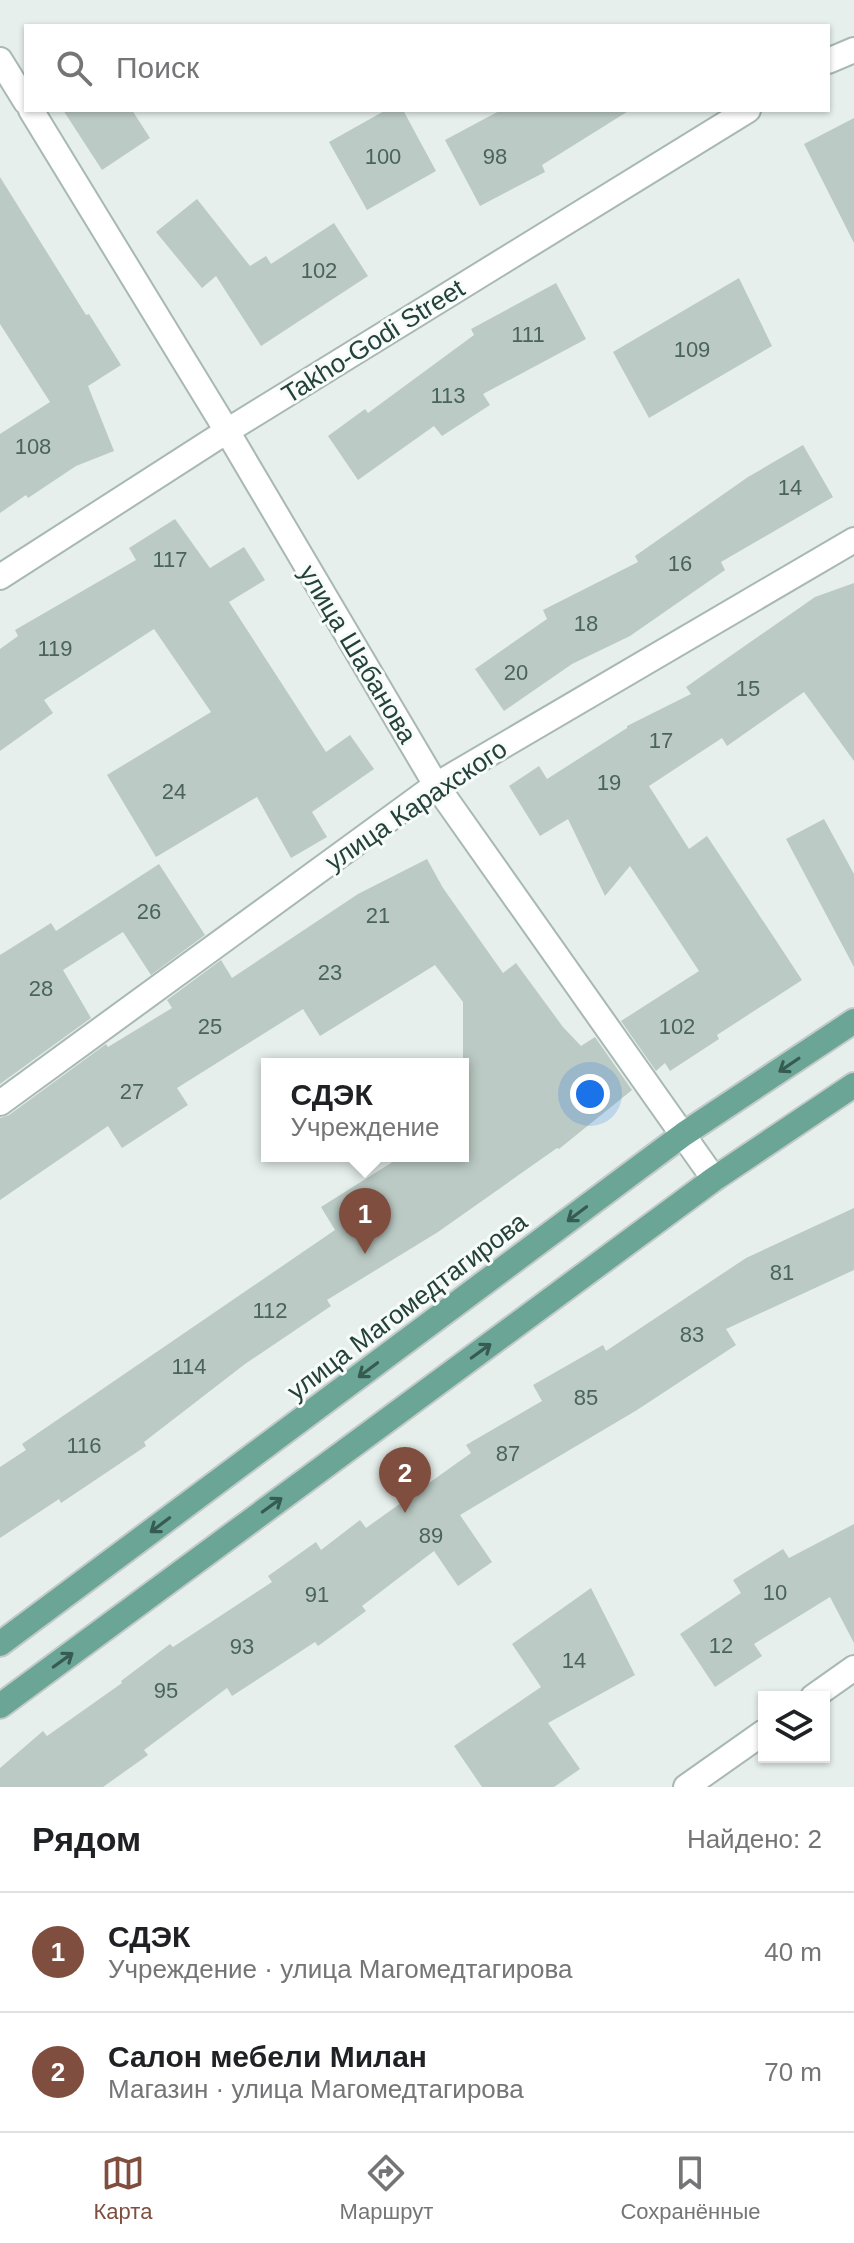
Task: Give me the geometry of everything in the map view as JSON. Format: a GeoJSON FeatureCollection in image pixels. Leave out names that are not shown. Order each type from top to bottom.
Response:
{"type":"FeatureCollection","features":[{"type":"Feature","properties":{"kind":"main road","name":"улица Магомедтагирова"},"geometry":{"type":"LineString","coordinates":[[0,1644],[684,1134],[854,1021]]}},
{"type":"Feature","properties":{"kind":"main road"},"geometry":{"type":"LineString","coordinates":[[0,1706],[714,1179],[854,1085]]}},
{"type":"Feature","properties":{"kind":"street"},"geometry":{"type":"LineString","coordinates":[[830,60],[854,50]]}},
{"type":"Feature","properties":{"kind":"street"},"geometry":{"type":"LineString","coordinates":[[0,60],[24,99]]}},
{"type":"Feature","properties":{"kind":"street","name":"улица Шабанова"},"geometry":{"type":"LineString","coordinates":[[32,112],[227,431],[436,785],[714,1179]]}},
{"type":"Feature","properties":{"kind":"street","name":"Takho-Godi Street"},"geometry":{"type":"LineString","coordinates":[[0,577],[227,431],[745,112]]}},
{"type":"Feature","properties":{"kind":"street","name":"улица Карахского"},"geometry":{"type":"LineString","coordinates":[[0,1103],[436,785],[854,540]]}},
{"type":"Feature","properties":{"kind":"street"},"geometry":{"type":"LineString","coordinates":[[821,1691],[854,1668]]}},
{"type":"Feature","properties":{"kind":"street"},"geometry":{"type":"LineString","coordinates":[[686,1787],[758,1736]]}},
{"type":"Feature","properties":{"kind":"building"},"geometry":{"type":"Polygon","coordinates":[[[64,112],[133,112],[150,138],[102,170],[64,112]]]}},
{"type":"Feature","properties":{"kind":"building"},"geometry":{"type":"Polygon","coordinates":[[[382,112],[404,112],[436,171],[367,210],[329,142],[382,112]]]}},
{"type":"Feature","properties":{"kind":"building"},"geometry":{"type":"Polygon","coordinates":[[[497,112],[627,112],[542,165],[545,172],[480,206],[445,140],[497,112]]]}},
{"type":"Feature","properties":{"kind":"building"},"geometry":{"type":"Polygon","coordinates":[[[854,118],[854,243],[804,144],[854,118]]]}},
{"type":"Feature","properties":{"kind":"building"},"geometry":{"type":"Polygon","coordinates":[[[0,177],[121,365],[88,386],[114,451],[76,466],[0,513],[0,434],[50,402],[0,324],[0,177]]]}},
{"type":"Feature","properties":{"kind":"building"},"geometry":{"type":"Polygon","coordinates":[[[197,199],[250,266],[266,256],[271,264],[334,223],[368,276],[261,346],[216,276],[202,288],[156,232],[197,199]]]}},
{"type":"Feature","properties":{"kind":"building"},"geometry":{"type":"Polygon","coordinates":[[[739,278],[772,346],[649,418],[613,352],[739,278]]]}},
{"type":"Feature","properties":{"kind":"building"},"geometry":{"type":"Polygon","coordinates":[[[556,283],[586,339],[483,394],[490,405],[442,436],[434,426],[358,480],[328,436],[365,409],[368,413],[474,335],[471,329],[556,283]]]}},
{"type":"Feature","properties":{"kind":"building"},"geometry":{"type":"Polygon","coordinates":[[[803,445],[833,497],[721,562],[725,570],[630,636],[572,664],[504,711],[475,669],[547,619],[543,610],[638,562],[635,556],[748,477],[803,445]]]}},
{"type":"Feature","properties":{"kind":"building"},"geometry":{"type":"Polygon","coordinates":[[[175,519],[210,568],[244,547],[265,580],[229,602],[326,752],[350,735],[374,769],[312,812],[327,837],[291,858],[257,797],[156,857],[107,775],[211,712],[154,629],[44,700],[53,713],[0,751],[0,649],[18,636],[15,630],[136,560],[129,548],[175,519]]]}},
{"type":"Feature","properties":{"kind":"building"},"geometry":{"type":"Polygon","coordinates":[[[854,583],[854,761],[804,692],[727,746],[722,738],[649,786],[689,849],[707,836],[802,980],[717,1035],[719,1039],[670,1071],[665,1063],[656,1071],[621,1021],[699,971],[630,866],[605,896],[568,819],[540,836],[509,786],[539,766],[547,779],[627,726],[691,694],[686,687],[815,597],[854,583]]]}},
{"type":"Feature","properties":{"kind":"building"},"geometry":{"type":"Polygon","coordinates":[[[824,819],[854,874],[854,967],[786,839],[824,819]]]}},
{"type":"Feature","properties":{"kind":"building"},"geometry":{"type":"Polygon","coordinates":[[[427,859],[443,888],[503,973],[516,963],[563,1027],[581,1046],[595,1037],[632,1090],[559,1149],[438,1232],[327,1300],[331,1306],[245,1364],[144,1442],[146,1446],[61,1503],[59,1499],[0,1538],[0,1467],[26,1450],[22,1444],[335,1230],[321,1207],[392,1162],[469,1162],[469,1058],[463,1058],[463,1002],[435,965],[320,1036],[303,1009],[177,1088],[188,1105],[122,1148],[108,1126],[0,1200],[0,1118],[9,1115],[106,1044],[108,1047],[172,1008],[167,1000],[221,960],[232,978],[358,894],[427,859]]]}},
{"type":"Feature","properties":{"kind":"building"},"geometry":{"type":"Polygon","coordinates":[[[159,864],[205,935],[151,975],[123,932],[63,970],[91,1018],[0,1084],[0,955],[51,923],[56,931],[159,864]]]}},
{"type":"Feature","properties":{"kind":"building"},"geometry":{"type":"Polygon","coordinates":[[[854,1208],[854,1270],[726,1329],[736,1345],[637,1410],[460,1515],[492,1562],[458,1586],[434,1551],[362,1606],[366,1611],[318,1646],[315,1642],[232,1696],[227,1688],[144,1750],[148,1755],[103,1787],[0,1787],[0,1768],[43,1731],[47,1736],[122,1683],[170,1644],[173,1647],[272,1582],[268,1576],[316,1542],[321,1550],[360,1520],[366,1528],[471,1453],[466,1445],[542,1401],[533,1385],[603,1345],[606,1351],[746,1258],[854,1208]]]}},
{"type":"Feature","properties":{"kind":"building"},"geometry":{"type":"Polygon","coordinates":[[[854,1524],[854,1643],[830,1597],[754,1644],[762,1656],[715,1687],[680,1634],[741,1593],[733,1580],[783,1549],[789,1558],[854,1524]]]}},
{"type":"Feature","properties":{"kind":"building"},"geometry":{"type":"Polygon","coordinates":[[[591,1588],[635,1675],[548,1723],[580,1769],[554,1787],[482,1787],[454,1746],[541,1687],[512,1644],[591,1588]]]}},
{"type":"Feature","properties":{"kind":"place","name":"СДЭК"},"geometry":{"type":"Point","coordinates":[365,1254]}},
{"type":"Feature","properties":{"kind":"place","name":"Салон мебели Милан"},"geometry":{"type":"Point","coordinates":[405,1513]}}]}
